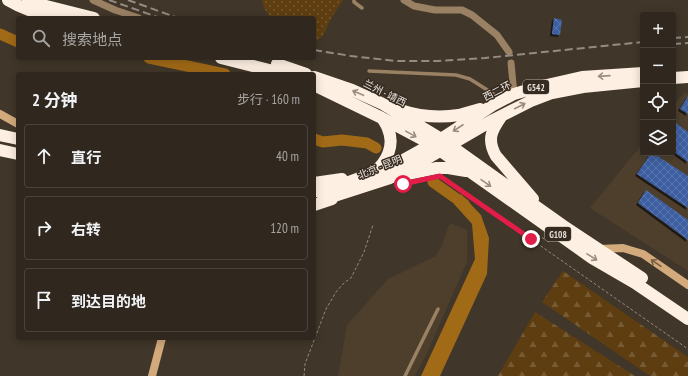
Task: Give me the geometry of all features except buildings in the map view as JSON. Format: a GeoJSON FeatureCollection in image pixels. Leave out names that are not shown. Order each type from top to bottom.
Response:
{"type":"FeatureCollection","features":[{"type":"Feature","properties":{"kind":"highway"},"geometry":{"type":"LineString","coordinates":[[8,0],[19,6],[48,16]]}},
{"type":"Feature","properties":{"kind":"highway"},"geometry":{"type":"LineString","coordinates":[[28,0],[86,16]]}},
{"type":"Feature","properties":{"kind":"highway"},"geometry":{"type":"LineString","coordinates":[[229,60],[277,72]]}},
{"type":"Feature","properties":{"kind":"highway"},"geometry":{"type":"LineString","coordinates":[[263,60],[300,72]]}},
{"type":"Feature","properties":{"kind":"highway"},"geometry":{"type":"LineString","coordinates":[[676,71],[688,69]]}},
{"type":"Feature","properties":{"kind":"highway","name":"西二环"},"geometry":{"type":"LineString","coordinates":[[440,145],[498,102],[514,94],[582,77],[640,73]]}},
{"type":"Feature","properties":{"kind":"highway"},"geometry":{"type":"LineString","coordinates":[[676,78],[688,77]]}},
{"type":"Feature","properties":{"kind":"highway","name":"兰州 - 靖西"},"geometry":{"type":"LineString","coordinates":[[316,78],[352,90],[384,104],[440,145]]}},
{"type":"Feature","properties":{"kind":"highway","name":"G542"},"geometry":{"type":"LineString","coordinates":[[440,145],[531,101],[552,93],[583,87],[640,81]]}},
{"type":"Feature","properties":{"kind":"highway","name":"G108"},"geometry":{"type":"LineString","coordinates":[[316,86],[440,145],[688,308]]}},
{"type":"Feature","properties":{"kind":"highway"},"geometry":{"type":"LineString","coordinates":[[384,104],[403,111],[435,116],[459,114],[498,102]]}},
{"type":"Feature","properties":{"kind":"highway"},"geometry":{"type":"LineString","coordinates":[[502,116],[492,131],[490,140],[492,149],[496,156],[546,214]]}},
{"type":"Feature","properties":{"kind":"highway"},"geometry":{"type":"LineString","coordinates":[[316,204],[369,180],[385,161],[390,147],[390,133],[382,118]]}},
{"type":"Feature","properties":{"kind":"highway"},"geometry":{"type":"LineString","coordinates":[[0,135],[16,139]]}},
{"type":"Feature","properties":{"kind":"highway"},"geometry":{"type":"LineString","coordinates":[[0,140],[16,144]]}},
{"type":"Feature","properties":{"kind":"highway","name":"G108"},"geometry":{"type":"LineString","coordinates":[[440,145],[470,171],[556,233],[592,258],[635,283],[688,319]]}},
{"type":"Feature","properties":{"kind":"highway","name":"北京 - 昆明"},"geometry":{"type":"LineString","coordinates":[[316,191],[327,190],[369,180],[390,178],[412,167],[440,145]]}},
{"type":"Feature","properties":{"kind":"highway","name":"北京 - 昆明"},"geometry":{"type":"LineString","coordinates":[[316,199],[328,198],[369,180],[389,168],[440,145]]}},
{"type":"Feature","properties":{"kind":"highway"},"geometry":{"type":"LineString","coordinates":[[0,150],[16,154]]}},
{"type":"Feature","properties":{"kind":"highway"},"geometry":{"type":"LineString","coordinates":[[390,178],[437,168],[470,171]]}},
{"type":"Feature","properties":{"kind":"highway"},"geometry":{"type":"LineString","coordinates":[[316,183],[369,180]]}},
{"type":"Feature","properties":{"kind":"street"},"geometry":{"type":"LineString","coordinates":[[93,0],[133,16]]}},
{"type":"Feature","properties":{"kind":"street"},"geometry":{"type":"LineString","coordinates":[[404,0],[414,6],[435,10],[462,10],[472,15],[497,35],[509,52]]}},
{"type":"Feature","properties":{"kind":"street"},"geometry":{"type":"LineString","coordinates":[[511,63],[514,94]]}},
{"type":"Feature","properties":{"kind":"street"},"geometry":{"type":"LineString","coordinates":[[0,114],[16,123]]}},
{"type":"Feature","properties":{"kind":"street"},"geometry":{"type":"LineString","coordinates":[[599,249],[623,248],[643,254],[688,285]]}},
{"type":"Feature","properties":{"kind":"street"},"geometry":{"type":"LineString","coordinates":[[152,376],[161,340]]}},
{"type":"Feature","properties":{"kind":"lane"},"geometry":{"type":"LineString","coordinates":[[354,0],[354,2],[362,8]]}},
{"type":"Feature","properties":{"kind":"lane"},"geometry":{"type":"LineString","coordinates":[[369,71],[456,75],[470,79],[498,102]]}},
{"type":"Feature","properties":{"kind":"lane"},"geometry":{"type":"LineString","coordinates":[[405,376],[438,309]]}},
{"type":"Feature","properties":{"kind":"path"},"geometry":{"type":"LineString","coordinates":[[440,176],[688,349]]}},
{"type":"Feature","properties":{"kind":"path"},"geometry":{"type":"LineString","coordinates":[[316,335],[326,309],[336,292],[351,278],[364,252],[373,225]]}},
{"type":"Feature","properties":{"kind":"path"},"geometry":{"type":"LineString","coordinates":[[531,239],[535,233],[549,242],[556,233]]}},
{"type":"Feature","properties":{"kind":"path"},"geometry":{"type":"LineString","coordinates":[[304,376],[305,364],[314,340]]}},
{"type":"Feature","properties":{"kind":"shaded area"},"geometry":{"type":"Polygon","coordinates":[[[684,93],[688,93],[688,271],[590,208],[640,147],[640,156],[676,156],[676,102],[684,93]]]}},
{"type":"Feature","properties":{"kind":"shaded area"},"geometry":{"type":"Polygon","coordinates":[[[461,194],[481,215],[489,238],[487,274],[440,376],[421,376],[475,259],[472,224],[454,204],[461,194]]]}},
{"type":"Feature","properties":{"kind":"shaded area"},"geometry":{"type":"Polygon","coordinates":[[[450,223],[467,230],[467,262],[427,353],[415,376],[338,376],[347,325],[388,279],[436,256],[450,223]]]}},
{"type":"Feature","properties":{"kind":"green space"},"geometry":{"type":"Polygon","coordinates":[[[262,0],[343,0],[330,20],[323,36],[316,40],[316,16],[270,16],[264,8],[262,0]]]}},
{"type":"Feature","properties":{"kind":"green space"},"geometry":{"type":"Polygon","coordinates":[[[563,271],[688,357],[688,376],[650,376],[542,302],[563,271]]]}},
{"type":"Feature","properties":{"kind":"green space"},"geometry":{"type":"Polygon","coordinates":[[[535,312],[635,376],[498,376],[535,312]]]}},
{"type":"Feature","properties":{"kind":"waterway"},"geometry":{"type":"LineString","coordinates":[[0,34],[16,41]]}},
{"type":"Feature","properties":{"kind":"waterway"},"geometry":{"type":"LineString","coordinates":[[158,60],[216,72]]}},
{"type":"Feature","properties":{"kind":"waterway"},"geometry":{"type":"LineString","coordinates":[[316,140],[323,142],[342,140],[367,143],[376,148]]}},
{"type":"Feature","properties":{"kind":"waterway"},"geometry":{"type":"LineString","coordinates":[[433,182],[464,204],[467,209]]}},
{"type":"Feature","properties":{"kind":"railway"},"geometry":{"type":"LineString","coordinates":[[109,0],[154,16]]}},
{"type":"Feature","properties":{"kind":"railway"},"geometry":{"type":"LineString","coordinates":[[128,0],[172,16]]}},
{"type":"Feature","properties":{"kind":"railway"},"geometry":{"type":"LineString","coordinates":[[676,38],[688,37]]}},
{"type":"Feature","properties":{"kind":"railway"},"geometry":{"type":"LineString","coordinates":[[316,50],[396,61],[438,61],[485,58],[640,42]]}},
{"type":"Feature","properties":{"kind":"railway"},"geometry":{"type":"LineString","coordinates":[[676,44],[688,43]]}},
{"type":"Feature","properties":{"kind":"route"},"geometry":{"type":"LineString","coordinates":[[403,184],[440,176],[531,239]]}}]}
